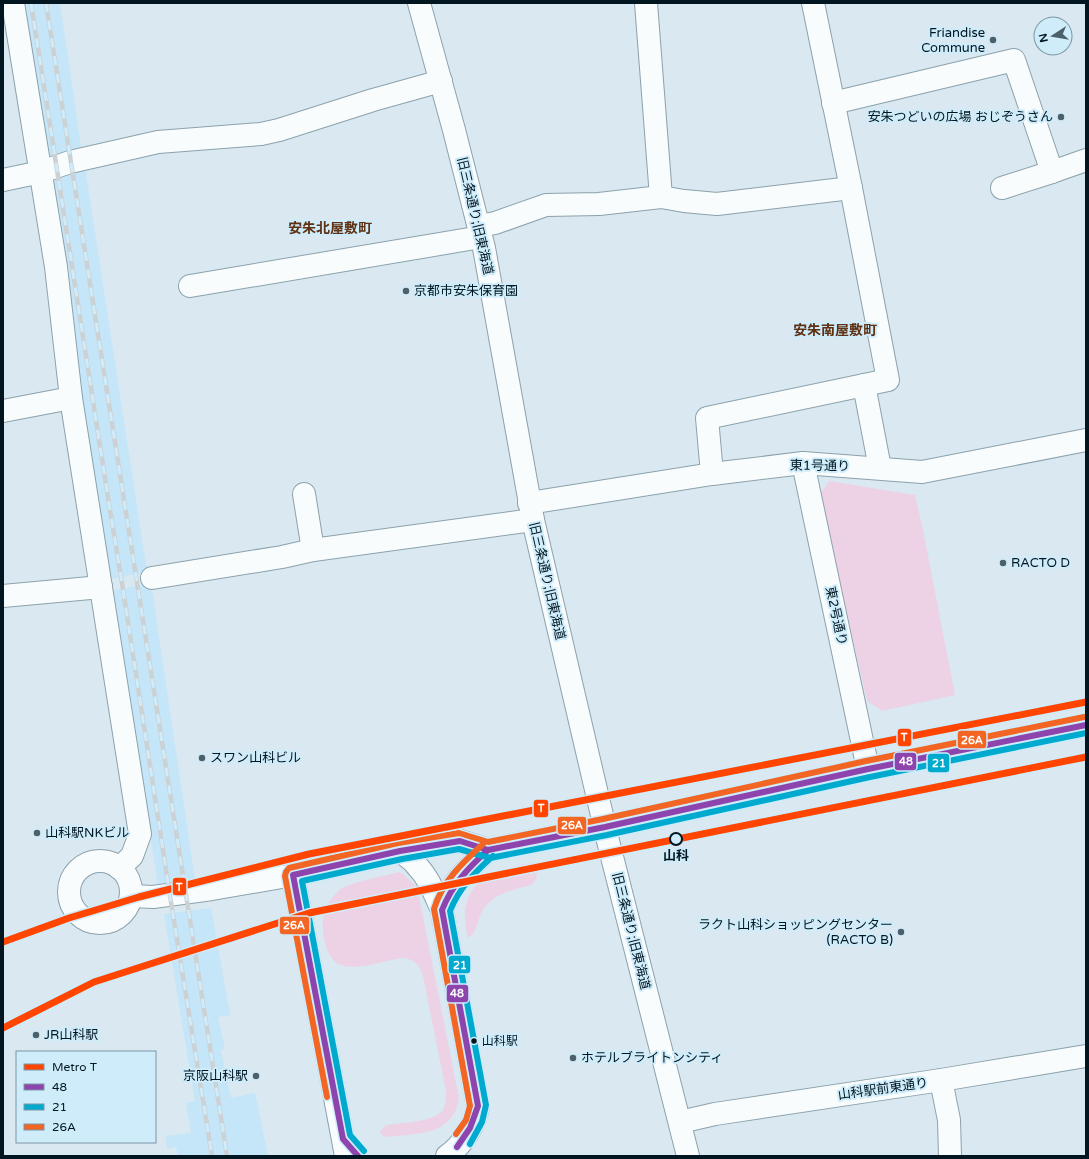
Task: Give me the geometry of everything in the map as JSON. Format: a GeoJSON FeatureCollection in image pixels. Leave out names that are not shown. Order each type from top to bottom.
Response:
{"type":"FeatureCollection","features":[{"type":"Feature","properties":{"kind":"street"},"geometry":{"type":"LineString","coordinates":[[13,3],[56,267],[71,398],[140,834],[132,856],[119,868]]}},
{"type":"Feature","properties":{"kind":"street","name":"旧三条通り;旧東海道"},"geometry":{"type":"LineString","coordinates":[[419,3],[480,231],[531,511],[608,841],[688,1156]]}},
{"type":"Feature","properties":{"kind":"street"},"geometry":{"type":"LineString","coordinates":[[646,3],[661,197]]}},
{"type":"Feature","properties":{"kind":"street"},"geometry":{"type":"LineString","coordinates":[[712,474],[707,418],[888,380],[851,188],[812,3]]}},
{"type":"Feature","properties":{"kind":"street"},"geometry":{"type":"LineString","coordinates":[[832,103],[1014,60],[1052,172]]}},
{"type":"Feature","properties":{"kind":"street"},"geometry":{"type":"LineString","coordinates":[[3,180],[41,172],[70,162],[158,142],[261,134],[279,130],[373,100],[441,81]]}},
{"type":"Feature","properties":{"kind":"street"},"geometry":{"type":"LineString","coordinates":[[1002,188],[1086,160]]}},
{"type":"Feature","properties":{"kind":"street"},"geometry":{"type":"LineString","coordinates":[[190,286],[480,231],[495,223],[546,205],[599,204],[661,197],[717,204],[851,188]]}},
{"type":"Feature","properties":{"kind":"street"},"geometry":{"type":"LineString","coordinates":[[864,385],[880,468]]}},
{"type":"Feature","properties":{"kind":"street"},"geometry":{"type":"LineString","coordinates":[[3,411],[71,398]]}},
{"type":"Feature","properties":{"kind":"street","name":"東1号通り"},"geometry":{"type":"LineString","coordinates":[[152,578],[282,557],[313,550],[531,511],[712,474],[804,463],[922,472],[1086,440]]}},
{"type":"Feature","properties":{"kind":"street","name":"東2号通り"},"geometry":{"type":"LineString","coordinates":[[804,463],[868,769]]}},
{"type":"Feature","properties":{"kind":"street"},"geometry":{"type":"LineString","coordinates":[[304,494],[313,550]]}},
{"type":"Feature","properties":{"kind":"street"},"geometry":{"type":"LineString","coordinates":[[3,596],[101,587]]}},
{"type":"Feature","properties":{"kind":"street"},"geometry":{"type":"LineString","coordinates":[[131,896],[170,896],[293,874],[400,851],[460,841],[488,850],[605,827],[868,769],[1086,725]]}},
{"type":"Feature","properties":{"kind":"street"},"geometry":{"type":"LineString","coordinates":[[442,910],[447,896],[458,879],[488,850]]}},
{"type":"Feature","properties":{"kind":"street"},"geometry":{"type":"LineString","coordinates":[[400,851],[417,865],[425,876],[434,891],[442,910],[478,1106],[476,1117],[470,1129],[454,1152],[447,1156]]}},
{"type":"Feature","properties":{"kind":"street"},"geometry":{"type":"LineString","coordinates":[[100,861],[110,863],[119,868],[126,875],[130,885],[131,896],[128,905],[122,914],[115,920],[105,923],[95,923],[86,920],[77,913],[72,904],[70,885],[74,875],[81,868],[90,863],[100,861]]}},
{"type":"Feature","properties":{"kind":"street"},"geometry":{"type":"LineString","coordinates":[[293,874],[344,1148],[358,1156]]}},
{"type":"Feature","properties":{"kind":"street","name":"山科駅前東通り"},"geometry":{"type":"LineString","coordinates":[[680,1122],[715,1114],[941,1080],[1086,1056]]}},
{"type":"Feature","properties":{"kind":"street"},"geometry":{"type":"LineString","coordinates":[[941,1080],[949,1120],[950,1156]]}},
{"type":"Feature","properties":{"kind":"shaded area"},"geometry":{"type":"Polygon","coordinates":[[[19,3],[60,3],[81,147],[44,158],[19,3]]]}},
{"type":"Feature","properties":{"kind":"shaded area"},"geometry":{"type":"Polygon","coordinates":[[[85,167],[147,572],[110,579],[47,177],[85,167]]]}},
{"type":"Feature","properties":{"kind":"shaded area"},"geometry":{"type":"Polygon","coordinates":[[[829,481],[915,495],[955,695],[882,711],[867,701],[820,494],[829,481]]]}},
{"type":"Feature","properties":{"kind":"shaded area"},"geometry":{"type":"Polygon","coordinates":[[[151,583],[195,880],[158,884],[111,591],[151,583]]]}},
{"type":"Feature","properties":{"kind":"shaded area"},"geometry":{"type":"Polygon","coordinates":[[[536,862],[537,875],[534,883],[502,894],[490,902],[481,914],[473,933],[468,938],[465,923],[466,903],[469,896],[480,881],[491,873],[509,867],[536,862]]]}},
{"type":"Feature","properties":{"kind":"shaded area"},"geometry":{"type":"Polygon","coordinates":[[[399,872],[417,887],[459,1098],[450,1120],[442,1126],[423,1133],[388,1137],[380,1133],[386,1125],[417,1121],[433,1117],[443,1110],[445,1103],[446,1091],[423,976],[420,968],[415,962],[405,958],[354,967],[341,965],[331,957],[325,943],[323,935],[323,920],[330,900],[341,889],[346,886],[399,872]]]}},
{"type":"Feature","properties":{"kind":"shaded area"},"geometry":{"type":"Polygon","coordinates":[[[211,908],[230,1015],[218,1017],[225,1049],[221,1050],[231,1098],[255,1093],[268,1156],[178,1156],[176,1147],[167,1149],[166,1136],[191,1133],[186,1103],[195,1101],[164,914],[211,908]]]}},
{"type":"Feature","properties":{"kind":"railway"},"geometry":{"type":"LineString","coordinates":[[31,3],[212,1156]]}},
{"type":"Feature","properties":{"kind":"railway"},"geometry":{"type":"LineString","coordinates":[[46,3],[227,1156]]}},
{"type":"Feature","properties":{"kind":"metro line","name":"T"},"geometry":{"type":"LineString","coordinates":[[3,942],[69,918],[139,897],[309,854],[1086,702]]}},
{"type":"Feature","properties":{"kind":"metro line","name":"T"},"geometry":{"type":"LineString","coordinates":[[3,1028],[94,982],[309,913],[1086,757]]}},
{"type":"Feature","properties":{"kind":"transit line","name":"26A"},"geometry":{"type":"LineString","coordinates":[[327,1097],[285,876],[289,868],[398,843],[459,833],[488,842],[603,819],[866,761],[1084,717]]}},
{"type":"Feature","properties":{"kind":"transit line","name":"48"},"geometry":{"type":"LineString","coordinates":[[358,1156],[343,1139],[293,875],[400,851],[460,841],[488,850],[605,827],[868,769],[1086,725]]}},
{"type":"Feature","properties":{"kind":"transit line","name":"21"},"geometry":{"type":"LineString","coordinates":[[364,1151],[350,1135],[302,881],[402,859],[459,849],[490,858],[607,835],[870,777],[1086,733]]}},
{"type":"Feature","properties":{"kind":"transit line","name":"26A"},"geometry":{"type":"LineString","coordinates":[[456,1134],[466,1120],[470,1106],[434,909],[447,882],[460,866],[483,844]]}},
{"type":"Feature","properties":{"kind":"transit line","name":"48"},"geometry":{"type":"LineString","coordinates":[[457,1147],[470,1128],[478,1106],[442,910],[461,877],[488,850]]}},
{"type":"Feature","properties":{"kind":"transit line","name":"21"},"geometry":{"type":"LineString","coordinates":[[470,1144],[482,1122],[486,1105],[450,911],[458,895],[468,881],[493,856]]}},
{"type":"Feature","properties":{"kind":"place","name":"Friandise Commune"},"geometry":{"type":"Point","coordinates":[993,40]}},
{"type":"Feature","properties":{"kind":"place","name":"安朱つどいの広場 おじぞうさん"},"geometry":{"type":"Point","coordinates":[1061,117]}},
{"type":"Feature","properties":{"kind":"place","name":"京都市安朱保育園"},"geometry":{"type":"Point","coordinates":[406,291]}},
{"type":"Feature","properties":{"kind":"place","name":"RACTO D"},"geometry":{"type":"Point","coordinates":[1003,563]}},
{"type":"Feature","properties":{"kind":"place","name":"スワン山科ビル"},"geometry":{"type":"Point","coordinates":[202,758]}},
{"type":"Feature","properties":{"kind":"place","name":"山科駅NKビル"},"geometry":{"type":"Point","coordinates":[37,833]}},
{"type":"Feature","properties":{"kind":"place","name":"山科"},"geometry":{"type":"Point","coordinates":[676,839]}},
{"type":"Feature","properties":{"kind":"place","name":"ラクト山科ショッピングセンター (RACTO B)"},"geometry":{"type":"Point","coordinates":[901,932]}},
{"type":"Feature","properties":{"kind":"place","name":"JR山科駅"},"geometry":{"type":"Point","coordinates":[36,1035]}},
{"type":"Feature","properties":{"kind":"place","name":"山科駅"},"geometry":{"type":"Point","coordinates":[474,1041]}},
{"type":"Feature","properties":{"kind":"place","name":"ホテルブライトンシティ"},"geometry":{"type":"Point","coordinates":[573,1058]}},
{"type":"Feature","properties":{"kind":"place","name":"京阪山科駅"},"geometry":{"type":"Point","coordinates":[256,1076]}},
{"type":"Feature","properties":{"kind":"district","name":"安朱北屋敷町"},"geometry":{"type":"Point","coordinates":[330,228]}},
{"type":"Feature","properties":{"kind":"district","name":"安朱南屋敷町"},"geometry":{"type":"Point","coordinates":[835,330]}}]}
